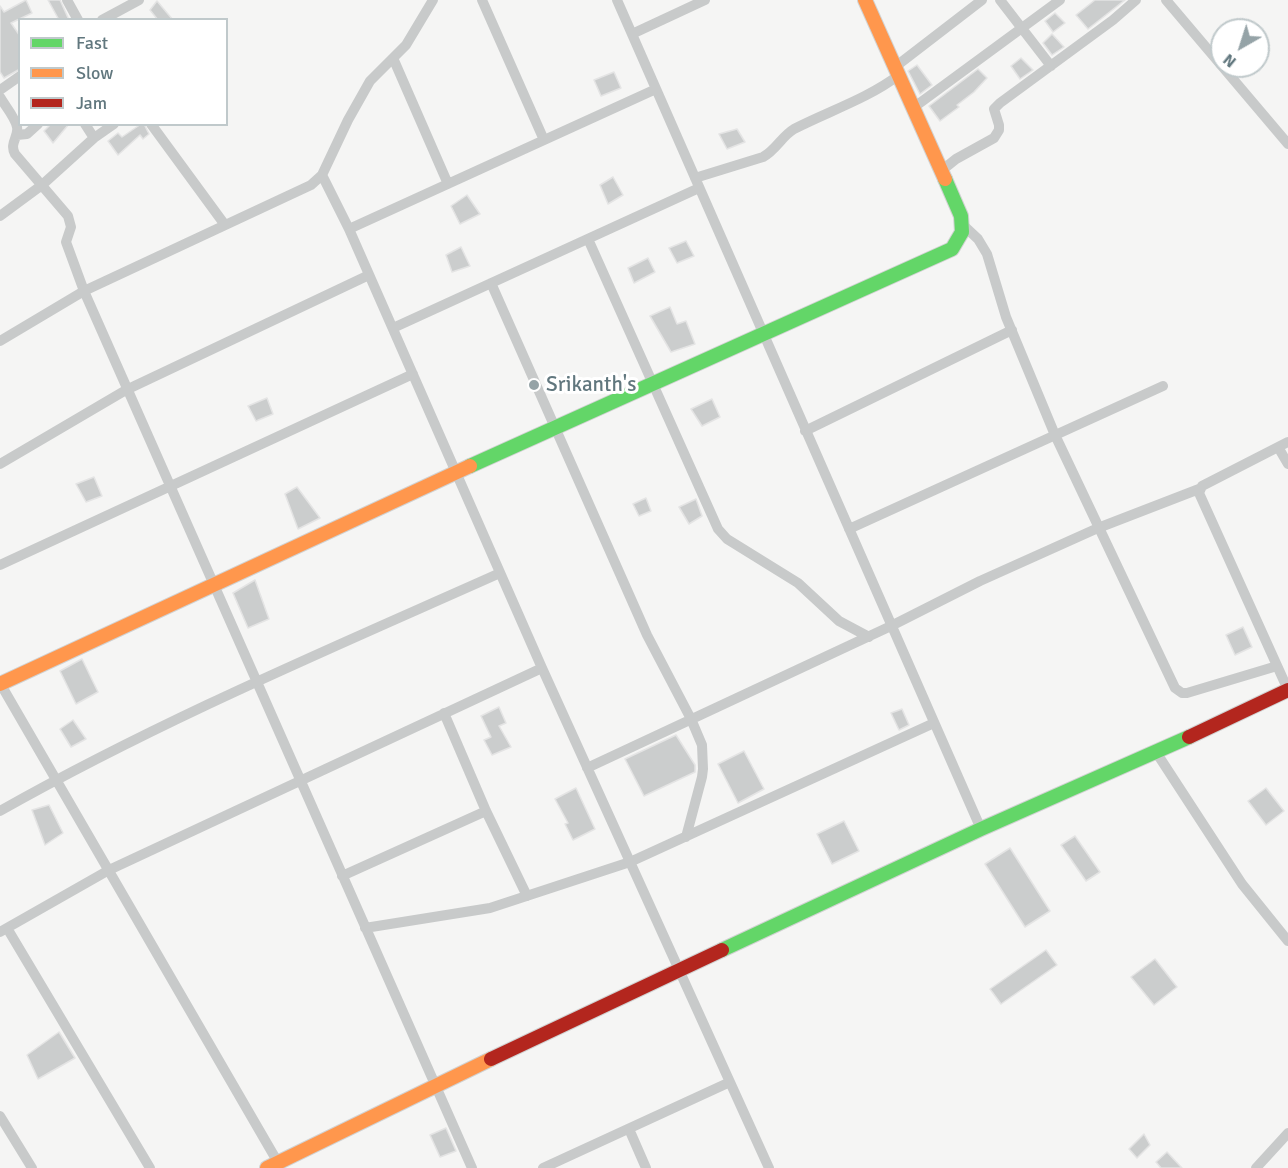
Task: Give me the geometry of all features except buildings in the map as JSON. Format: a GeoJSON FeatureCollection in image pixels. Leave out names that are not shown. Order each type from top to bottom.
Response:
{"type":"FeatureCollection","features":[{"type":"Feature","properties":{"kind":"street"},"geometry":{"type":"LineString","coordinates":[[67,0],[77,18]]}},
{"type":"Feature","properties":{"kind":"street"},"geometry":{"type":"LineString","coordinates":[[106,18],[139,0]]}},
{"type":"Feature","properties":{"kind":"street"},"geometry":{"type":"LineString","coordinates":[[0,341],[84,291],[311,185],[322,175],[348,120],[370,81],[406,45],[433,0]]}},
{"type":"Feature","properties":{"kind":"street"},"geometry":{"type":"LineString","coordinates":[[482,0],[544,140]]}},
{"type":"Feature","properties":{"kind":"street"},"geometry":{"type":"LineString","coordinates":[[617,0],[981,828]]}},
{"type":"Feature","properties":{"kind":"street"},"geometry":{"type":"LineString","coordinates":[[632,33],[705,0]]}},
{"type":"Feature","properties":{"kind":"street"},"geometry":{"type":"LineString","coordinates":[[865,0],[961,216],[963,225],[959,239],[946,252],[456,472],[0,684],[109,870],[276,1166],[435,1086],[981,828],[1156,752],[1288,690],[1200,498],[1199,489]]}},
{"type":"Feature","properties":{"kind":"street"},"geometry":{"type":"LineString","coordinates":[[393,328],[588,239],[697,183],[763,157],[793,130],[875,92],[982,0]]}},
{"type":"Feature","properties":{"kind":"street"},"geometry":{"type":"LineString","coordinates":[[1000,0],[1051,66]]}},
{"type":"Feature","properties":{"kind":"street"},"geometry":{"type":"LineString","coordinates":[[913,108],[1060,0]]}},
{"type":"Feature","properties":{"kind":"street"},"geometry":{"type":"LineString","coordinates":[[941,171],[956,159],[994,138],[999,130],[994,112],[996,107],[1113,20],[1136,0]]}},
{"type":"Feature","properties":{"kind":"street"},"geometry":{"type":"LineString","coordinates":[[1166,0],[1288,144]]}},
{"type":"Feature","properties":{"kind":"street"},"geometry":{"type":"LineString","coordinates":[[393,58],[448,184]]}},
{"type":"Feature","properties":{"kind":"street"},"geometry":{"type":"LineString","coordinates":[[0,90],[18,77]]}},
{"type":"Feature","properties":{"kind":"street"},"geometry":{"type":"LineString","coordinates":[[349,229],[656,89]]}},
{"type":"Feature","properties":{"kind":"street"},"geometry":{"type":"LineString","coordinates":[[0,97],[17,124],[17,135],[12,150],[71,222],[66,242],[84,291],[472,1168]]}},
{"type":"Feature","properties":{"kind":"street"},"geometry":{"type":"LineString","coordinates":[[17,135],[27,134],[36,126]]}},
{"type":"Feature","properties":{"kind":"street"},"geometry":{"type":"LineString","coordinates":[[86,126],[94,138]]}},
{"type":"Feature","properties":{"kind":"street"},"geometry":{"type":"LineString","coordinates":[[0,216],[42,185],[94,138],[111,126]]}},
{"type":"Feature","properties":{"kind":"street"},"geometry":{"type":"LineString","coordinates":[[152,126],[225,225]]}},
{"type":"Feature","properties":{"kind":"street"},"geometry":{"type":"LineString","coordinates":[[322,175],[349,229],[542,668],[769,1168]]}},
{"type":"Feature","properties":{"kind":"street"},"geometry":{"type":"LineString","coordinates":[[963,225],[978,239],[987,254],[1012,330],[1055,435],[1175,688],[1186,693],[1277,666]]}},
{"type":"Feature","properties":{"kind":"street"},"geometry":{"type":"LineString","coordinates":[[588,239],[714,523],[723,535],[798,583],[845,626],[869,637]]}},
{"type":"Feature","properties":{"kind":"street"},"geometry":{"type":"LineString","coordinates":[[0,464],[126,390],[369,275]]}},
{"type":"Feature","properties":{"kind":"street"},"geometry":{"type":"LineString","coordinates":[[491,283],[647,635],[702,745],[703,769],[686,837]]}},
{"type":"Feature","properties":{"kind":"street"},"geometry":{"type":"LineString","coordinates":[[806,431],[1012,330]]}},
{"type":"Feature","properties":{"kind":"street"},"geometry":{"type":"LineString","coordinates":[[0,565],[413,374]]}},
{"type":"Feature","properties":{"kind":"street"},"geometry":{"type":"LineString","coordinates":[[849,529],[1163,386]]}},
{"type":"Feature","properties":{"kind":"street"},"geometry":{"type":"LineString","coordinates":[[587,768],[869,637],[980,581],[1098,528],[1199,489],[1283,445],[1288,464]]}},
{"type":"Feature","properties":{"kind":"street"},"geometry":{"type":"LineString","coordinates":[[0,811],[56,780],[257,681],[500,573]]}},
{"type":"Feature","properties":{"kind":"street"},"geometry":{"type":"LineString","coordinates":[[150,1168],[4,930],[109,870],[542,668]]}},
{"type":"Feature","properties":{"kind":"street"},"geometry":{"type":"LineString","coordinates":[[444,713],[486,811],[527,896]]}},
{"type":"Feature","properties":{"kind":"street"},"geometry":{"type":"LineString","coordinates":[[365,928],[480,910],[630,862],[934,723]]}},
{"type":"Feature","properties":{"kind":"street"},"geometry":{"type":"LineString","coordinates":[[1156,752],[1242,884],[1288,941]]}},
{"type":"Feature","properties":{"kind":"street"},"geometry":{"type":"LineString","coordinates":[[342,876],[486,811]]}},
{"type":"Feature","properties":{"kind":"street"},"geometry":{"type":"LineString","coordinates":[[543,1168],[730,1082]]}},
{"type":"Feature","properties":{"kind":"street"},"geometry":{"type":"LineString","coordinates":[[0,1116],[32,1168]]}},
{"type":"Feature","properties":{"kind":"street"},"geometry":{"type":"LineString","coordinates":[[629,1129],[646,1168]]}},
{"type":"Feature","properties":{"kind":"street"},"geometry":{"type":"LineString","coordinates":[[1256,1168],[1287,1137]]}},
{"type":"Feature","properties":{"kind":"traffic: fast"},"geometry":{"type":"LineString","coordinates":[[470,466],[952,249],[962,232],[961,216],[945,179]]}},
{"type":"Feature","properties":{"kind":"traffic: fast"},"geometry":{"type":"LineString","coordinates":[[722,950],[981,829],[1189,737]]}},
{"type":"Feature","properties":{"kind":"traffic: slow"},"geometry":{"type":"LineString","coordinates":[[865,0],[945,179]]}},
{"type":"Feature","properties":{"kind":"traffic: slow"},"geometry":{"type":"LineString","coordinates":[[0,684],[470,466]]}},
{"type":"Feature","properties":{"kind":"traffic: slow"},"geometry":{"type":"LineString","coordinates":[[267,1168],[491,1059]]}},
{"type":"Feature","properties":{"kind":"traffic: jam"},"geometry":{"type":"LineString","coordinates":[[1189,737],[1288,690]]}},
{"type":"Feature","properties":{"kind":"traffic: jam"},"geometry":{"type":"LineString","coordinates":[[491,1059],[722,950]]}},
{"type":"Feature","properties":{"kind":"place","name":"Srikanth's"},"geometry":{"type":"Point","coordinates":[534,385]}}]}
